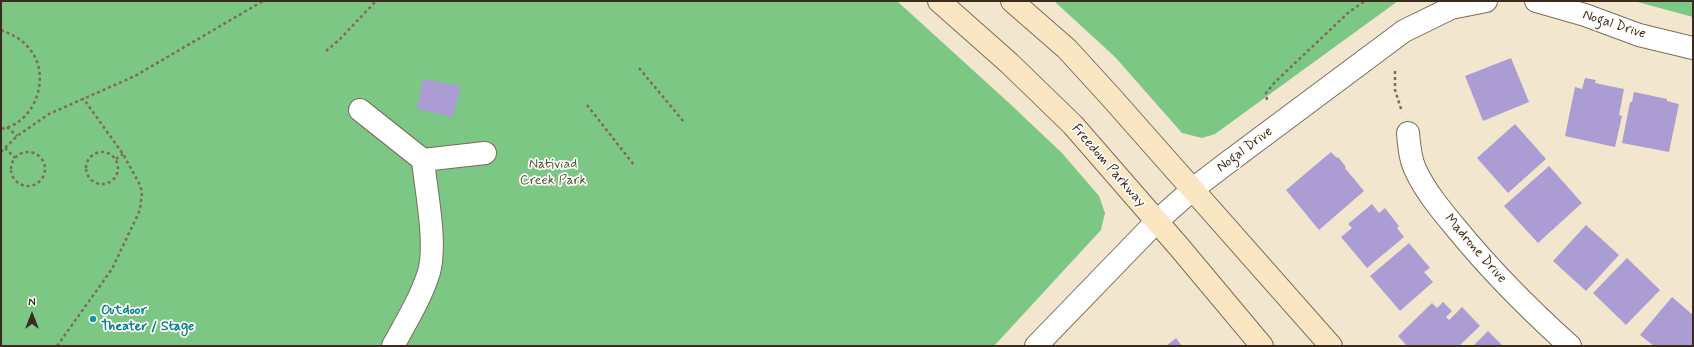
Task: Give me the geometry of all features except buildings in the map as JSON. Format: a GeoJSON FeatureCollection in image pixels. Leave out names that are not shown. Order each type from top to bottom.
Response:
{"type":"FeatureCollection","features":[{"type":"Feature","properties":{"kind":"main road","name":"Freedom Parkway"},"geometry":{"type":"LineString","coordinates":[[939,1],[1009,63],[1073,125],[1157,221],[1262,346]]}},
{"type":"Feature","properties":{"kind":"main road"},"geometry":{"type":"LineString","coordinates":[[1012,1],[1067,49],[1331,346]]}},
{"type":"Feature","properties":{"kind":"street","name":"Nogal Drive"},"geometry":{"type":"LineString","coordinates":[[1036,346],[1157,221],[1193,189],[1404,31],[1451,8],[1486,1]]}},
{"type":"Feature","properties":{"kind":"street","name":"Nogal Drive"},"geometry":{"type":"LineString","coordinates":[[1536,1],[1584,15],[1639,35],[1693,48]]}},
{"type":"Feature","properties":{"kind":"street"},"geometry":{"type":"LineString","coordinates":[[360,110],[423,160],[485,153]]}},
{"type":"Feature","properties":{"kind":"street","name":"Madrone Drive"},"geometry":{"type":"LineString","coordinates":[[1408,133],[1410,152],[1414,168],[1431,198],[1470,246],[1508,288],[1570,346]]}},
{"type":"Feature","properties":{"kind":"street"},"geometry":{"type":"LineString","coordinates":[[393,346],[416,303],[429,271],[432,238],[423,160]]}},
{"type":"Feature","properties":{"kind":"path"},"geometry":{"type":"LineString","coordinates":[[1,152],[17,136],[49,114],[134,76],[263,1]]}},
{"type":"Feature","properties":{"kind":"path"},"geometry":{"type":"LineString","coordinates":[[326,51],[339,40],[376,1]]}},
{"type":"Feature","properties":{"kind":"path"},"geometry":{"type":"LineString","coordinates":[[1267,100],[1266,92],[1274,82],[1349,12],[1365,1]]}},
{"type":"Feature","properties":{"kind":"path"},"geometry":{"type":"LineString","coordinates":[[1,30],[15,36],[28,46],[37,61],[40,77],[39,93],[32,109],[20,121],[1,129]]}},
{"type":"Feature","properties":{"kind":"path"},"geometry":{"type":"LineString","coordinates":[[639,68],[684,122]]}},
{"type":"Feature","properties":{"kind":"path"},"geometry":{"type":"LineString","coordinates":[[1395,71],[1395,90],[1408,133]]}},
{"type":"Feature","properties":{"kind":"path"},"geometry":{"type":"LineString","coordinates":[[56,346],[112,269],[140,210],[142,192],[122,154],[83,98]]}},
{"type":"Feature","properties":{"kind":"path"},"geometry":{"type":"LineString","coordinates":[[587,105],[634,165]]}},
{"type":"Feature","properties":{"kind":"path"},"geometry":{"type":"LineString","coordinates":[[7,127],[17,136]]}},
{"type":"Feature","properties":{"kind":"path"},"geometry":{"type":"LineString","coordinates":[[5,148],[15,158]]}},
{"type":"Feature","properties":{"kind":"path"},"geometry":{"type":"LineString","coordinates":[[25,152],[30,152],[40,158],[45,168],[41,179],[32,185],[27,186],[17,182],[11,173],[12,162],[15,158],[25,152]]}},
{"type":"Feature","properties":{"kind":"path"},"geometry":{"type":"LineString","coordinates":[[103,152],[108,153],[116,159],[118,171],[113,180],[109,183],[99,184],[94,182],[87,174],[86,163],[93,154],[103,152]]}},
{"type":"Feature","properties":{"kind":"path"},"geometry":{"type":"LineString","coordinates":[[116,159],[122,154]]}},
{"type":"Feature","properties":{"kind":"green space","name":"Nativiad Creek Park"},"geometry":{"type":"Polygon","coordinates":[[[1,1],[897,1],[1062,153],[1099,196],[1105,213],[1101,230],[994,346],[1,346],[1,1]]]}},
{"type":"Feature","properties":{"kind":"green space"},"geometry":{"type":"Polygon","coordinates":[[[1054,1],[1398,1],[1215,134],[1202,138],[1182,133],[1115,57],[1054,1]]]}},
{"type":"Feature","properties":{"kind":"green space"},"geometry":{"type":"Polygon","coordinates":[[[1634,1],[1693,1],[1693,17],[1634,1]]]}},
{"type":"Feature","properties":{"kind":"place","name":"Outdoor Theater / Stage"},"geometry":{"type":"Point","coordinates":[93,319]}}]}
